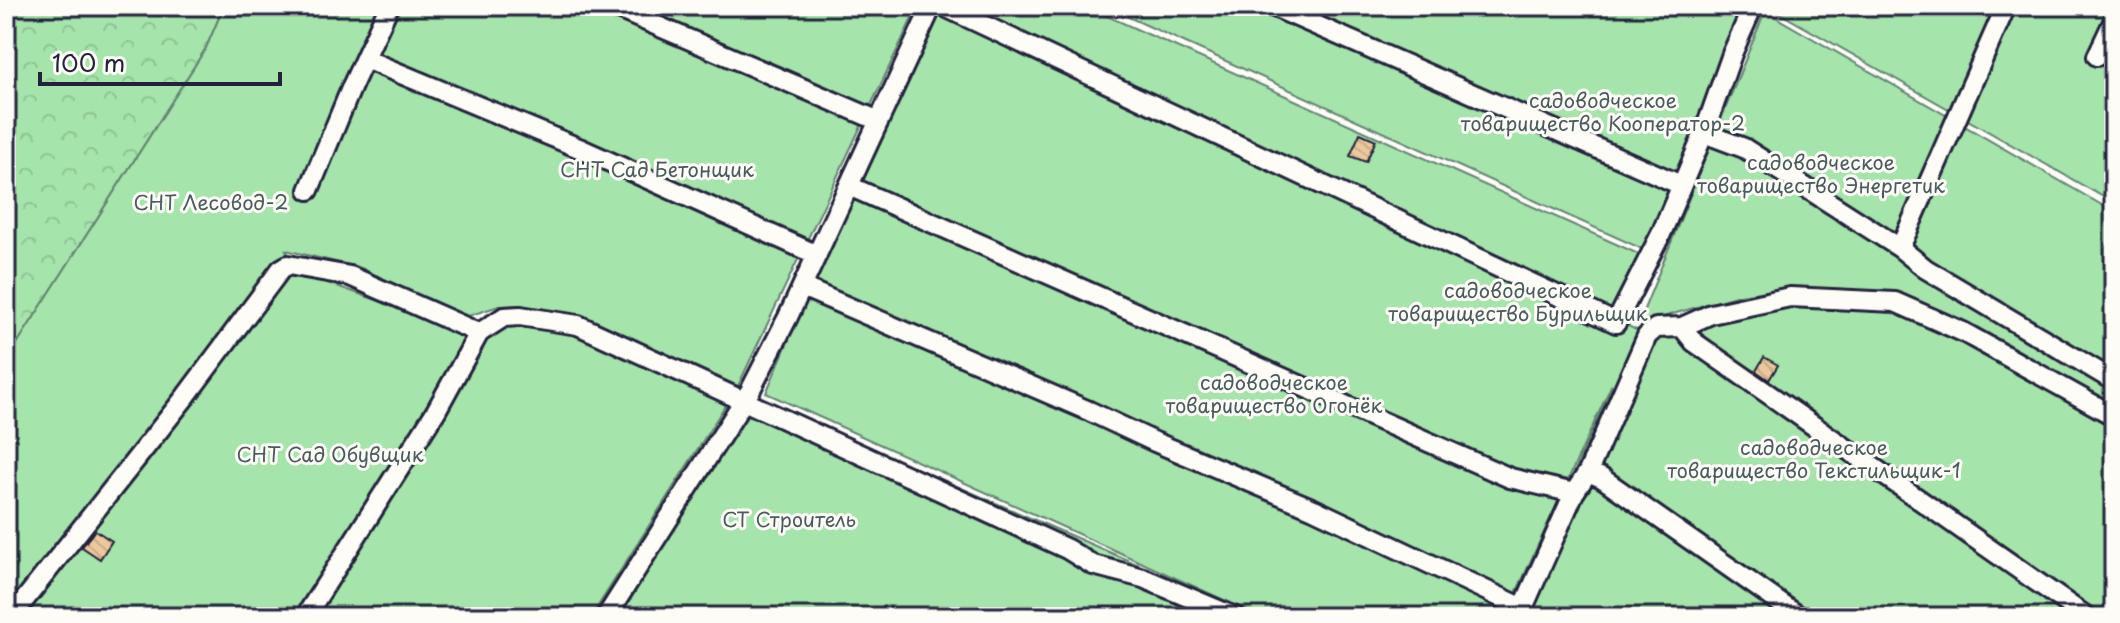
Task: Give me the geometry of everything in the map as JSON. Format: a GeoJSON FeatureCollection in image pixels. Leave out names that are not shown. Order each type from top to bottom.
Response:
{"type":"FeatureCollection","features":[{"type":"Feature","properties":{"kind":"street"},"geometry":{"type":"LineString","coordinates":[[309,190],[389,6]]}},
{"type":"Feature","properties":{"kind":"street"},"geometry":{"type":"LineString","coordinates":[[611,6],[769,71],[879,121]]}},
{"type":"Feature","properties":{"kind":"street"},"geometry":{"type":"LineString","coordinates":[[606,617],[744,400],[802,287],[932,6]]}},
{"type":"Feature","properties":{"kind":"street"},"geometry":{"type":"LineString","coordinates":[[943,6],[1616,323],[1661,234],[1753,6]]}},
{"type":"Feature","properties":{"kind":"street"},"geometry":{"type":"LineString","coordinates":[[1272,6],[1681,185]]}},
{"type":"Feature","properties":{"kind":"street"},"geometry":{"type":"LineString","coordinates":[[1900,248],[2006,6]]}},
{"type":"Feature","properties":{"kind":"street"},"geometry":{"type":"LineString","coordinates":[[2097,56],[2114,20]]}},
{"type":"Feature","properties":{"kind":"street"},"geometry":{"type":"LineString","coordinates":[[365,59],[579,148],[817,255]]}},
{"type":"Feature","properties":{"kind":"street"},"geometry":{"type":"LineString","coordinates":[[1704,133],[1744,148],[1900,248],[1926,269],[2114,381]]}},
{"type":"Feature","properties":{"kind":"street"},"geometry":{"type":"LineString","coordinates":[[849,186],[1510,478],[1574,493]]}},
{"type":"Feature","properties":{"kind":"street"},"geometry":{"type":"LineString","coordinates":[[11,617],[186,396],[281,269],[288,265],[350,276],[479,333]]}},
{"type":"Feature","properties":{"kind":"street"},"geometry":{"type":"LineString","coordinates":[[802,287],[1314,509],[1521,613],[1574,493],[1588,472],[1647,336],[1656,328],[1682,327],[1711,314],[1790,297],[1895,302],[1963,332],[2114,416]]}},
{"type":"Feature","properties":{"kind":"street"},"geometry":{"type":"LineString","coordinates":[[305,617],[436,411],[479,333],[504,317],[520,316],[578,325],[1067,549],[1093,565],[1143,578],[1223,614]]}},
{"type":"Feature","properties":{"kind":"street"},"geometry":{"type":"LineString","coordinates":[[1682,327],[1694,342],[2087,617]]}},
{"type":"Feature","properties":{"kind":"street"},"geometry":{"type":"LineString","coordinates":[[1588,472],[1602,478],[1800,617]]}},
{"type":"Feature","properties":{"kind":"green space"},"geometry":{"type":"Polygon","coordinates":[[[6,6],[224,6],[206,48],[6,361],[6,6]]]}},
{"type":"Feature","properties":{"kind":"green space"},"geometry":{"type":"Polygon","coordinates":[[[224,6],[918,6],[738,386],[601,324],[522,305],[499,306],[465,317],[361,268],[286,250],[300,273],[485,339],[518,321],[568,326],[730,398],[591,617],[6,617],[6,361],[206,48],[224,6]]]}},
{"type":"Feature","properties":{"kind":"green space"},"geometry":{"type":"Polygon","coordinates":[[[941,6],[1085,6],[1654,261],[1628,326],[1636,330],[1729,302],[1912,300],[1901,294],[1798,287],[1739,295],[1638,324],[1765,11],[2114,212],[2114,604],[2109,617],[1516,617],[1513,615],[1612,384],[1505,617],[1262,617],[766,393],[929,13],[941,6]]]}},
{"type":"Feature","properties":{"kind":"green space","name":"садоводческое товарищество Кооператор-2"},"geometry":{"type":"Polygon","coordinates":[[[1104,6],[1761,6],[1660,257],[1104,6]]]}},
{"type":"Feature","properties":{"kind":"green space"},"geometry":{"type":"Polygon","coordinates":[[[1767,6],[2114,6],[2114,203],[1767,6]]]}},
{"type":"Feature","properties":{"kind":"green space","name":"СТ Строитель"},"geometry":{"type":"Polygon","coordinates":[[[751,397],[1220,600],[1213,612],[1223,617],[613,617],[751,397]]]}},
{"type":"Feature","properties":{"kind":"building"},"geometry":{"type":"Polygon","coordinates":[[[1360,133],[1376,140],[1366,162],[1350,156],[1360,133]]]}},
{"type":"Feature","properties":{"kind":"building"},"geometry":{"type":"Polygon","coordinates":[[[1764,357],[1778,365],[1769,380],[1756,371],[1764,357]]]}},
{"type":"Feature","properties":{"kind":"building"},"geometry":{"type":"Polygon","coordinates":[[[95,530],[112,541],[100,559],[82,547],[95,530]]]}},
{"type":"Feature","properties":{"kind":"park label","name":"СНТ Сад Бетонщик"},"geometry":{"type":"Point","coordinates":[657,170]}},
{"type":"Feature","properties":{"kind":"park label","name":"садоводческое товарищество Энергетик"},"geometry":{"type":"Point","coordinates":[1821,174]}},
{"type":"Feature","properties":{"kind":"park label","name":"СНТ Лесовод-2"},"geometry":{"type":"Point","coordinates":[211,203]}},
{"type":"Feature","properties":{"kind":"park label","name":"садоводческое товарищество Бурильщик"},"geometry":{"type":"Point","coordinates":[1518,302]}},
{"type":"Feature","properties":{"kind":"park label","name":"садоводческое товарищество Огонёк"},"geometry":{"type":"Point","coordinates":[1274,394]}},
{"type":"Feature","properties":{"kind":"park label","name":"СНТ Сад Обувщик"},"geometry":{"type":"Point","coordinates":[330,455]}},
{"type":"Feature","properties":{"kind":"park label","name":"садоводческое товарищество Текстильщик-1"},"geometry":{"type":"Point","coordinates":[1814,460]}}]}
